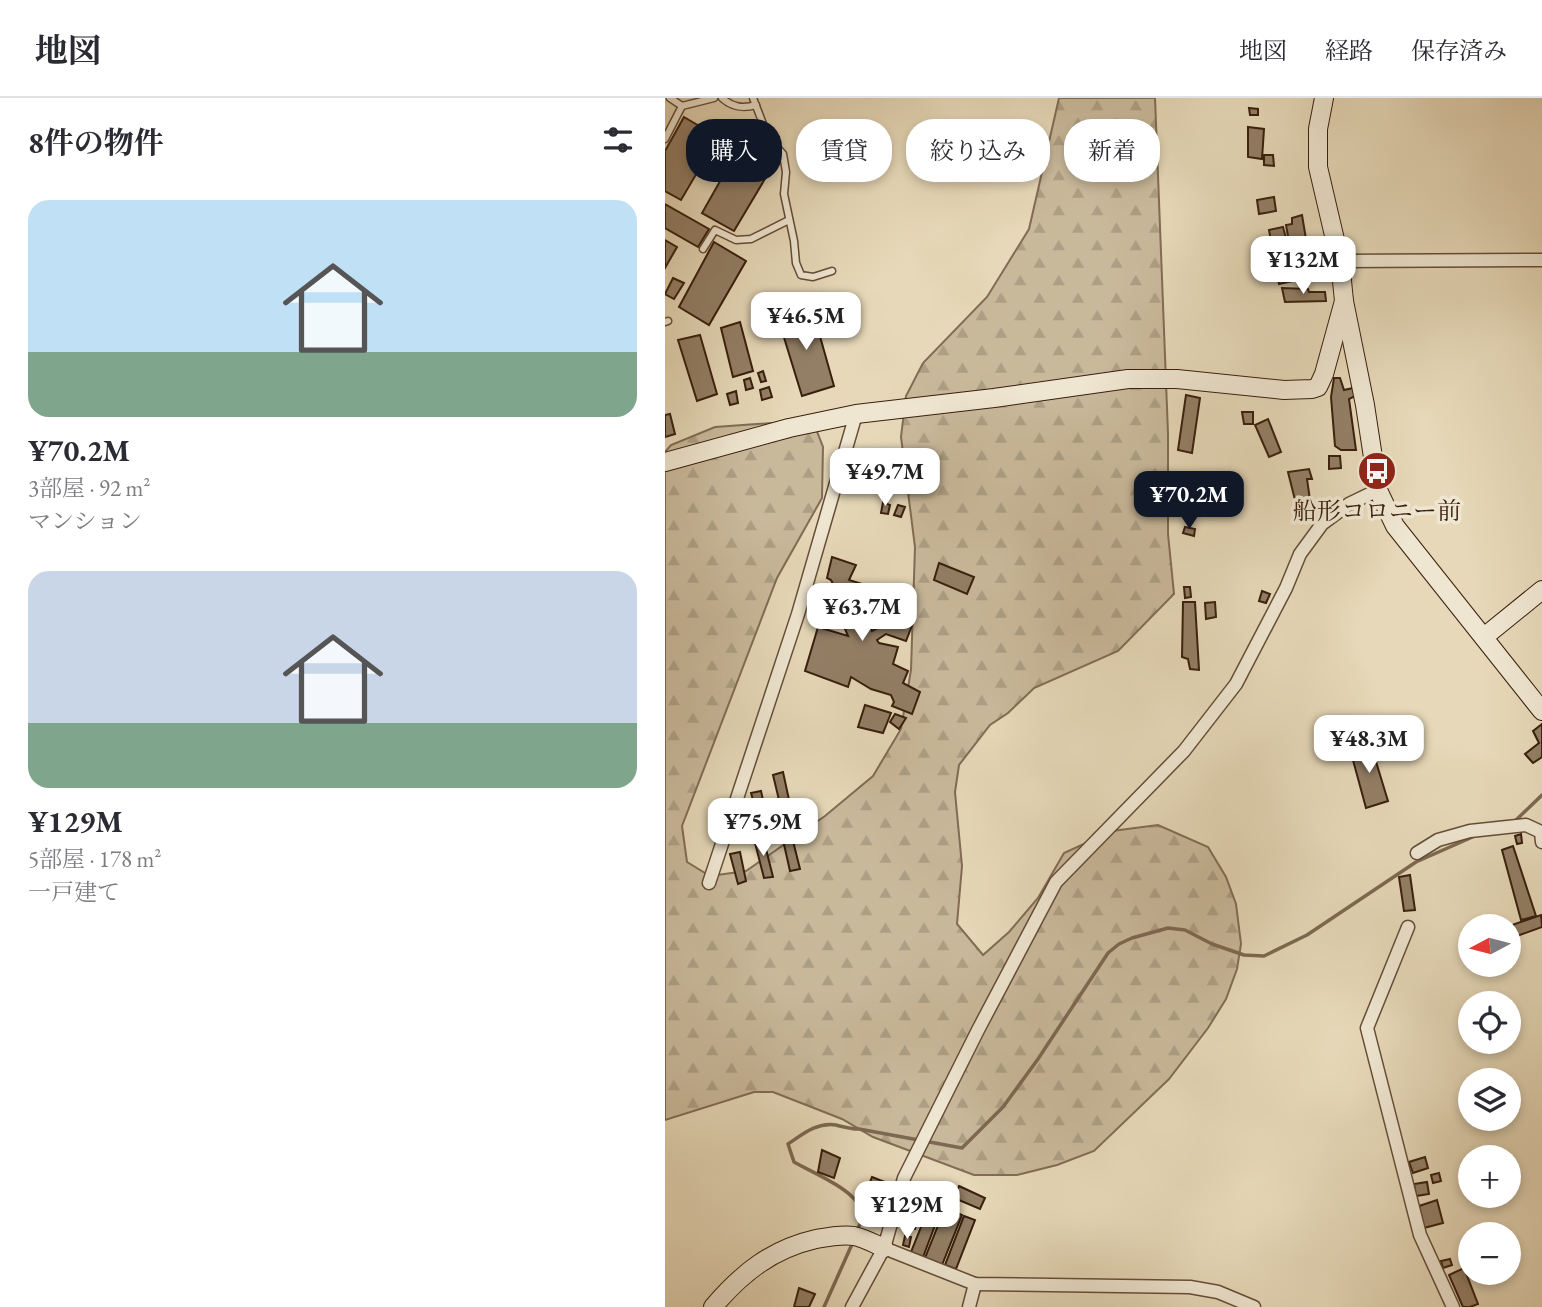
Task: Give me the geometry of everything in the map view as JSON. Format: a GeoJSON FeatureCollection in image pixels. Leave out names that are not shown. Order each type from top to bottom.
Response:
{"type":"FeatureCollection","features":[{"type":"Feature","properties":{"kind":"street"},"geometry":{"type":"LineString","coordinates":[[1324,98],[1318,129],[1318,167],[1340,261],[1344,301],[1365,405],[1378,490],[1395,526],[1542,711]]}},
{"type":"Feature","properties":{"kind":"street"},"geometry":{"type":"LineString","coordinates":[[1340,261],[1542,260]]}},
{"type":"Feature","properties":{"kind":"street"},"geometry":{"type":"LineString","coordinates":[[665,462],[789,428],[856,414],[1128,379],[1177,379],[1284,390],[1312,390],[1318,387],[1324,374],[1344,301]]}},
{"type":"Feature","properties":{"kind":"street"},"geometry":{"type":"LineString","coordinates":[[709,883],[798,614],[856,414]]}},
{"type":"Feature","properties":{"kind":"street"},"geometry":{"type":"LineString","coordinates":[[852,1307],[884,1248],[904,1178],[925,1134],[1056,882],[1184,751],[1236,684],[1286,588],[1300,554],[1322,524],[1349,504],[1378,490]]}},
{"type":"Feature","properties":{"kind":"street"},"geometry":{"type":"LineString","coordinates":[[1484,637],[1542,590]]}},
{"type":"Feature","properties":{"kind":"street"},"geometry":{"type":"LineString","coordinates":[[1417,853],[1438,840],[1470,831],[1526,825],[1541,832],[1542,842]]}},
{"type":"Feature","properties":{"kind":"street"},"geometry":{"type":"LineString","coordinates":[[1408,927],[1367,1028],[1420,1235],[1453,1307]]}},
{"type":"Feature","properties":{"kind":"street"},"geometry":{"type":"LineString","coordinates":[[713,1307],[742,1275],[776,1253],[815,1240],[858,1238],[975,1284],[1190,1287],[1218,1292],[1254,1307]]}},
{"type":"Feature","properties":{"kind":"street"},"geometry":{"type":"LineString","coordinates":[[969,1307],[975,1284]]}},
{"type":"Feature","properties":{"kind":"lane"},"geometry":{"type":"LineString","coordinates":[[670,98],[682,106],[714,98]]}},
{"type":"Feature","properties":{"kind":"lane"},"geometry":{"type":"LineString","coordinates":[[722,98],[731,106],[747,108],[755,102],[768,137],[783,154],[786,172],[784,194],[796,263],[801,275],[813,277],[832,271]]}},
{"type":"Feature","properties":{"kind":"lane"},"geometry":{"type":"LineString","coordinates":[[665,139],[682,106]]}},
{"type":"Feature","properties":{"kind":"lane"},"geometry":{"type":"LineString","coordinates":[[703,249],[715,230],[736,240],[751,239],[789,220]]}},
{"type":"Feature","properties":{"kind":"green space"},"geometry":{"type":"Polygon","coordinates":[[[1059,98],[1155,98],[1156,119],[1064,119],[1064,182],[1158,182],[1168,433],[1168,534],[1174,594],[1118,651],[1034,688],[1008,713],[990,725],[959,765],[955,792],[962,866],[957,924],[983,955],[1009,932],[1038,898],[1064,853],[1112,831],[1158,825],[1208,847],[1226,877],[1236,904],[1241,944],[1237,969],[1226,999],[1208,1028],[1169,1079],[1094,1151],[1057,1165],[1017,1175],[974,1175],[873,1137],[842,1119],[773,1092],[754,1092],[665,1120],[665,452],[671,445],[715,427],[800,421],[816,429],[823,447],[822,498],[777,578],[682,826],[687,862],[710,876],[746,871],[825,816],[873,776],[901,729],[911,670],[915,547],[901,437],[906,396],[923,363],[987,297],[1029,229],[1040,182],[1050,182],[1050,137],[1059,98]]]}},
{"type":"Feature","properties":{"kind":"building"},"geometry":{"type":"Polygon","coordinates":[[[1249,108],[1258,109],[1258,115],[1250,115],[1249,108]]]}},
{"type":"Feature","properties":{"kind":"building"},"geometry":{"type":"Polygon","coordinates":[[[684,117],[687,119],[686,182],[692,182],[681,200],[665,191],[665,151],[684,117]]]}},
{"type":"Feature","properties":{"kind":"building"},"geometry":{"type":"Polygon","coordinates":[[[1248,127],[1264,129],[1262,159],[1248,157],[1248,127]]]}},
{"type":"Feature","properties":{"kind":"building"},"geometry":{"type":"Polygon","coordinates":[[[1264,155],[1273,155],[1274,166],[1264,165],[1264,155]]]}},
{"type":"Feature","properties":{"kind":"building"},"geometry":{"type":"Polygon","coordinates":[[[720,182],[763,182],[734,231],[702,213],[720,182]]]}},
{"type":"Feature","properties":{"kind":"building"},"geometry":{"type":"Polygon","coordinates":[[[1274,197],[1276,211],[1259,214],[1257,200],[1274,197]]]}},
{"type":"Feature","properties":{"kind":"building"},"geometry":{"type":"Polygon","coordinates":[[[665,204],[709,229],[698,247],[665,228],[665,204]]]}},
{"type":"Feature","properties":{"kind":"building"},"geometry":{"type":"Polygon","coordinates":[[[1302,215],[1306,239],[1289,242],[1286,225],[1292,224],[1292,218],[1302,215]]]}},
{"type":"Feature","properties":{"kind":"building"},"geometry":{"type":"Polygon","coordinates":[[[1283,227],[1297,280],[1279,284],[1269,230],[1283,227]]]}},
{"type":"Feature","properties":{"kind":"building"},"geometry":{"type":"Polygon","coordinates":[[[665,240],[677,247],[665,268],[665,240]]]}},
{"type":"Feature","properties":{"kind":"building"},"geometry":{"type":"Polygon","coordinates":[[[714,242],[746,261],[709,325],[679,307],[714,242]]]}},
{"type":"Feature","properties":{"kind":"building"},"geometry":{"type":"Polygon","coordinates":[[[1263,252],[1265,262],[1258,263],[1256,254],[1263,252]]]}},
{"type":"Feature","properties":{"kind":"building"},"geometry":{"type":"Polygon","coordinates":[[[673,278],[684,283],[674,299],[665,294],[673,278]]]}},
{"type":"Feature","properties":{"kind":"building"},"geometry":{"type":"Polygon","coordinates":[[[1282,288],[1325,292],[1326,301],[1285,302],[1282,288]]]}},
{"type":"Feature","properties":{"kind":"building"},"geometry":{"type":"Polygon","coordinates":[[[812,308],[834,386],[802,396],[778,318],[812,308]]]}},
{"type":"Feature","properties":{"kind":"building"},"geometry":{"type":"Polygon","coordinates":[[[740,322],[753,371],[733,377],[721,328],[740,322]]]}},
{"type":"Feature","properties":{"kind":"building"},"geometry":{"type":"Polygon","coordinates":[[[700,335],[717,394],[697,401],[678,340],[700,335]]]}},
{"type":"Feature","properties":{"kind":"building"},"geometry":{"type":"Polygon","coordinates":[[[763,371],[766,381],[761,382],[758,373],[763,371]]]}},
{"type":"Feature","properties":{"kind":"building"},"geometry":{"type":"Polygon","coordinates":[[[750,378],[753,388],[746,390],[744,380],[750,378]]]}},
{"type":"Feature","properties":{"kind":"building"},"geometry":{"type":"Polygon","coordinates":[[[1334,378],[1340,378],[1344,390],[1353,388],[1355,396],[1349,399],[1356,450],[1341,450],[1335,446],[1331,397],[1334,378]]]}},
{"type":"Feature","properties":{"kind":"building"},"geometry":{"type":"Polygon","coordinates":[[[769,387],[772,397],[762,400],[760,390],[769,387]]]}},
{"type":"Feature","properties":{"kind":"building"},"geometry":{"type":"Polygon","coordinates":[[[736,391],[738,403],[730,405],[727,394],[736,391]]]}},
{"type":"Feature","properties":{"kind":"building"},"geometry":{"type":"Polygon","coordinates":[[[1186,395],[1200,398],[1192,453],[1178,450],[1186,395]]]}},
{"type":"Feature","properties":{"kind":"building"},"geometry":{"type":"Polygon","coordinates":[[[1242,412],[1253,412],[1253,424],[1244,424],[1242,412]]]}},
{"type":"Feature","properties":{"kind":"building"},"geometry":{"type":"Polygon","coordinates":[[[670,414],[675,434],[665,437],[665,415],[670,414]]]}},
{"type":"Feature","properties":{"kind":"building"},"geometry":{"type":"Polygon","coordinates":[[[1268,419],[1281,452],[1269,457],[1255,425],[1268,419]]]}},
{"type":"Feature","properties":{"kind":"building"},"geometry":{"type":"Polygon","coordinates":[[[1329,456],[1340,456],[1341,468],[1329,469],[1329,456]]]}},
{"type":"Feature","properties":{"kind":"building"},"geometry":{"type":"Polygon","coordinates":[[[1309,469],[1312,479],[1307,479],[1310,500],[1296,504],[1288,472],[1309,469]]]}},
{"type":"Feature","properties":{"kind":"building"},"geometry":{"type":"Polygon","coordinates":[[[869,470],[890,478],[885,493],[863,485],[869,470]]]}},
{"type":"Feature","properties":{"kind":"building"},"geometry":{"type":"Polygon","coordinates":[[[883,502],[890,505],[888,514],[881,513],[883,502]]]}},
{"type":"Feature","properties":{"kind":"building"},"geometry":{"type":"Polygon","coordinates":[[[898,505],[905,507],[901,517],[894,515],[898,505]]]}},
{"type":"Feature","properties":{"kind":"building"},"geometry":{"type":"Polygon","coordinates":[[[1185,527],[1195,529],[1194,536],[1183,533],[1185,527]]]}},
{"type":"Feature","properties":{"kind":"building"},"geometry":{"type":"Polygon","coordinates":[[[832,557],[856,565],[849,580],[865,585],[860,602],[876,607],[871,624],[872,631],[878,628],[887,605],[916,615],[906,641],[886,634],[877,640],[879,643],[898,647],[893,664],[908,671],[903,683],[920,692],[912,714],[892,706],[894,702],[891,695],[871,689],[851,677],[848,687],[805,671],[818,627],[848,636],[845,629],[853,626],[847,611],[828,605],[835,588],[827,578],[832,557]]]}},
{"type":"Feature","properties":{"kind":"building"},"geometry":{"type":"Polygon","coordinates":[[[939,563],[974,577],[967,594],[934,580],[939,563]]]}},
{"type":"Feature","properties":{"kind":"building"},"geometry":{"type":"Polygon","coordinates":[[[1184,587],[1190,587],[1191,597],[1185,598],[1184,587]]]}},
{"type":"Feature","properties":{"kind":"building"},"geometry":{"type":"Polygon","coordinates":[[[1262,591],[1270,594],[1266,603],[1259,601],[1262,591]]]}},
{"type":"Feature","properties":{"kind":"building"},"geometry":{"type":"Polygon","coordinates":[[[1183,602],[1195,602],[1199,670],[1190,669],[1188,659],[1182,657],[1183,602]]]}},
{"type":"Feature","properties":{"kind":"building"},"geometry":{"type":"Polygon","coordinates":[[[1215,602],[1216,617],[1206,619],[1205,603],[1215,602]]]}},
{"type":"Feature","properties":{"kind":"building"},"geometry":{"type":"Polygon","coordinates":[[[865,705],[891,713],[883,733],[858,727],[865,705]]]}},
{"type":"Feature","properties":{"kind":"building"},"geometry":{"type":"Polygon","coordinates":[[[895,714],[906,718],[899,729],[890,722],[895,714]]]}},
{"type":"Feature","properties":{"kind":"building"},"geometry":{"type":"Polygon","coordinates":[[[1542,724],[1542,757],[1533,763],[1525,754],[1539,743],[1533,731],[1542,724]]]}},
{"type":"Feature","properties":{"kind":"building"},"geometry":{"type":"Polygon","coordinates":[[[1390,729],[1395,745],[1375,751],[1370,734],[1390,729]]]}},
{"type":"Feature","properties":{"kind":"building"},"geometry":{"type":"Polygon","coordinates":[[[1370,742],[1388,801],[1366,808],[1350,749],[1370,742]]]}},
{"type":"Feature","properties":{"kind":"building"},"geometry":{"type":"Polygon","coordinates":[[[783,772],[794,823],[785,825],[773,775],[783,772]]]}},
{"type":"Feature","properties":{"kind":"building"},"geometry":{"type":"Polygon","coordinates":[[[761,791],[770,831],[763,834],[751,793],[761,791]]]}},
{"type":"Feature","properties":{"kind":"building"},"geometry":{"type":"Polygon","coordinates":[[[790,829],[800,869],[790,871],[781,831],[790,829]]]}},
{"type":"Feature","properties":{"kind":"building"},"geometry":{"type":"Polygon","coordinates":[[[1521,834],[1522,843],[1517,844],[1515,836],[1521,834]]]}},
{"type":"Feature","properties":{"kind":"building"},"geometry":{"type":"Polygon","coordinates":[[[763,837],[773,877],[764,878],[754,839],[763,837]]]}},
{"type":"Feature","properties":{"kind":"building"},"geometry":{"type":"Polygon","coordinates":[[[1513,846],[1536,916],[1521,920],[1502,850],[1513,846]]]}},
{"type":"Feature","properties":{"kind":"building"},"geometry":{"type":"Polygon","coordinates":[[[740,852],[746,881],[738,884],[730,854],[740,852]]]}},
{"type":"Feature","properties":{"kind":"building"},"geometry":{"type":"Polygon","coordinates":[[[1410,875],[1415,910],[1404,911],[1399,877],[1410,875]]]}},
{"type":"Feature","properties":{"kind":"building"},"geometry":{"type":"Polygon","coordinates":[[[1541,915],[1542,927],[1521,935],[1521,922],[1541,915]]]}},
{"type":"Feature","properties":{"kind":"building"},"geometry":{"type":"Polygon","coordinates":[[[822,1150],[840,1158],[834,1178],[818,1172],[822,1150]]]}},
{"type":"Feature","properties":{"kind":"building"},"geometry":{"type":"Polygon","coordinates":[[[1425,1157],[1428,1168],[1413,1173],[1409,1162],[1425,1157]]]}},
{"type":"Feature","properties":{"kind":"building"},"geometry":{"type":"Polygon","coordinates":[[[1439,1173],[1441,1181],[1433,1183],[1431,1175],[1439,1173]]]}},
{"type":"Feature","properties":{"kind":"building"},"geometry":{"type":"Polygon","coordinates":[[[872,1177],[885,1182],[881,1193],[868,1187],[872,1177]]]}},
{"type":"Feature","properties":{"kind":"building"},"geometry":{"type":"Polygon","coordinates":[[[1427,1182],[1429,1194],[1416,1196],[1414,1184],[1427,1182]]]}},
{"type":"Feature","properties":{"kind":"building"},"geometry":{"type":"Polygon","coordinates":[[[959,1186],[985,1198],[980,1209],[954,1198],[959,1186]]]}},
{"type":"Feature","properties":{"kind":"building"},"geometry":{"type":"Polygon","coordinates":[[[1437,1200],[1443,1223],[1424,1228],[1419,1206],[1437,1200]]]}},
{"type":"Feature","properties":{"kind":"building"},"geometry":{"type":"Polygon","coordinates":[[[931,1202],[942,1207],[923,1257],[911,1252],[931,1202]]]}},
{"type":"Feature","properties":{"kind":"building"},"geometry":{"type":"Polygon","coordinates":[[[945,1208],[962,1215],[942,1265],[925,1258],[945,1208]]]}},
{"type":"Feature","properties":{"kind":"building"},"geometry":{"type":"Polygon","coordinates":[[[911,1211],[919,1214],[915,1229],[907,1226],[911,1211]]]}},
{"type":"Feature","properties":{"kind":"building"},"geometry":{"type":"Polygon","coordinates":[[[964,1216],[975,1220],[956,1269],[945,1265],[964,1216]]]}},
{"type":"Feature","properties":{"kind":"building"},"geometry":{"type":"Polygon","coordinates":[[[905,1236],[911,1237],[909,1247],[903,1245],[905,1236]]]}},
{"type":"Feature","properties":{"kind":"building"},"geometry":{"type":"Polygon","coordinates":[[[1450,1259],[1452,1265],[1443,1268],[1441,1261],[1450,1259]]]}},
{"type":"Feature","properties":{"kind":"building"},"geometry":{"type":"Polygon","coordinates":[[[1458,1271],[1458,1285],[1471,1285],[1478,1304],[1463,1307],[1449,1275],[1458,1271]]]}},
{"type":"Feature","properties":{"kind":"building"},"geometry":{"type":"Polygon","coordinates":[[[799,1288],[815,1294],[809,1307],[794,1307],[799,1288]]]}},
{"type":"Feature","properties":{"kind":"waterway"},"geometry":{"type":"LineString","coordinates":[[1514,822],[1542,795]]}},
{"type":"Feature","properties":{"kind":"waterway"},"geometry":{"type":"LineString","coordinates":[[857,1231],[862,1216],[851,1195],[794,1162],[788,1144],[823,1125],[836,1125],[962,1148],[1003,1107],[1108,953],[1119,944],[1168,928],[1185,930],[1212,944],[1244,955],[1264,956],[1307,935],[1416,862],[1477,835]]}},
{"type":"Feature","properties":{"kind":"waterway"},"geometry":{"type":"LineString","coordinates":[[824,1307],[853,1242]]}},
{"type":"Feature","properties":{"kind":"place","name":"船形コロニー前"},"geometry":{"type":"Point","coordinates":[1377,471]}}]}
